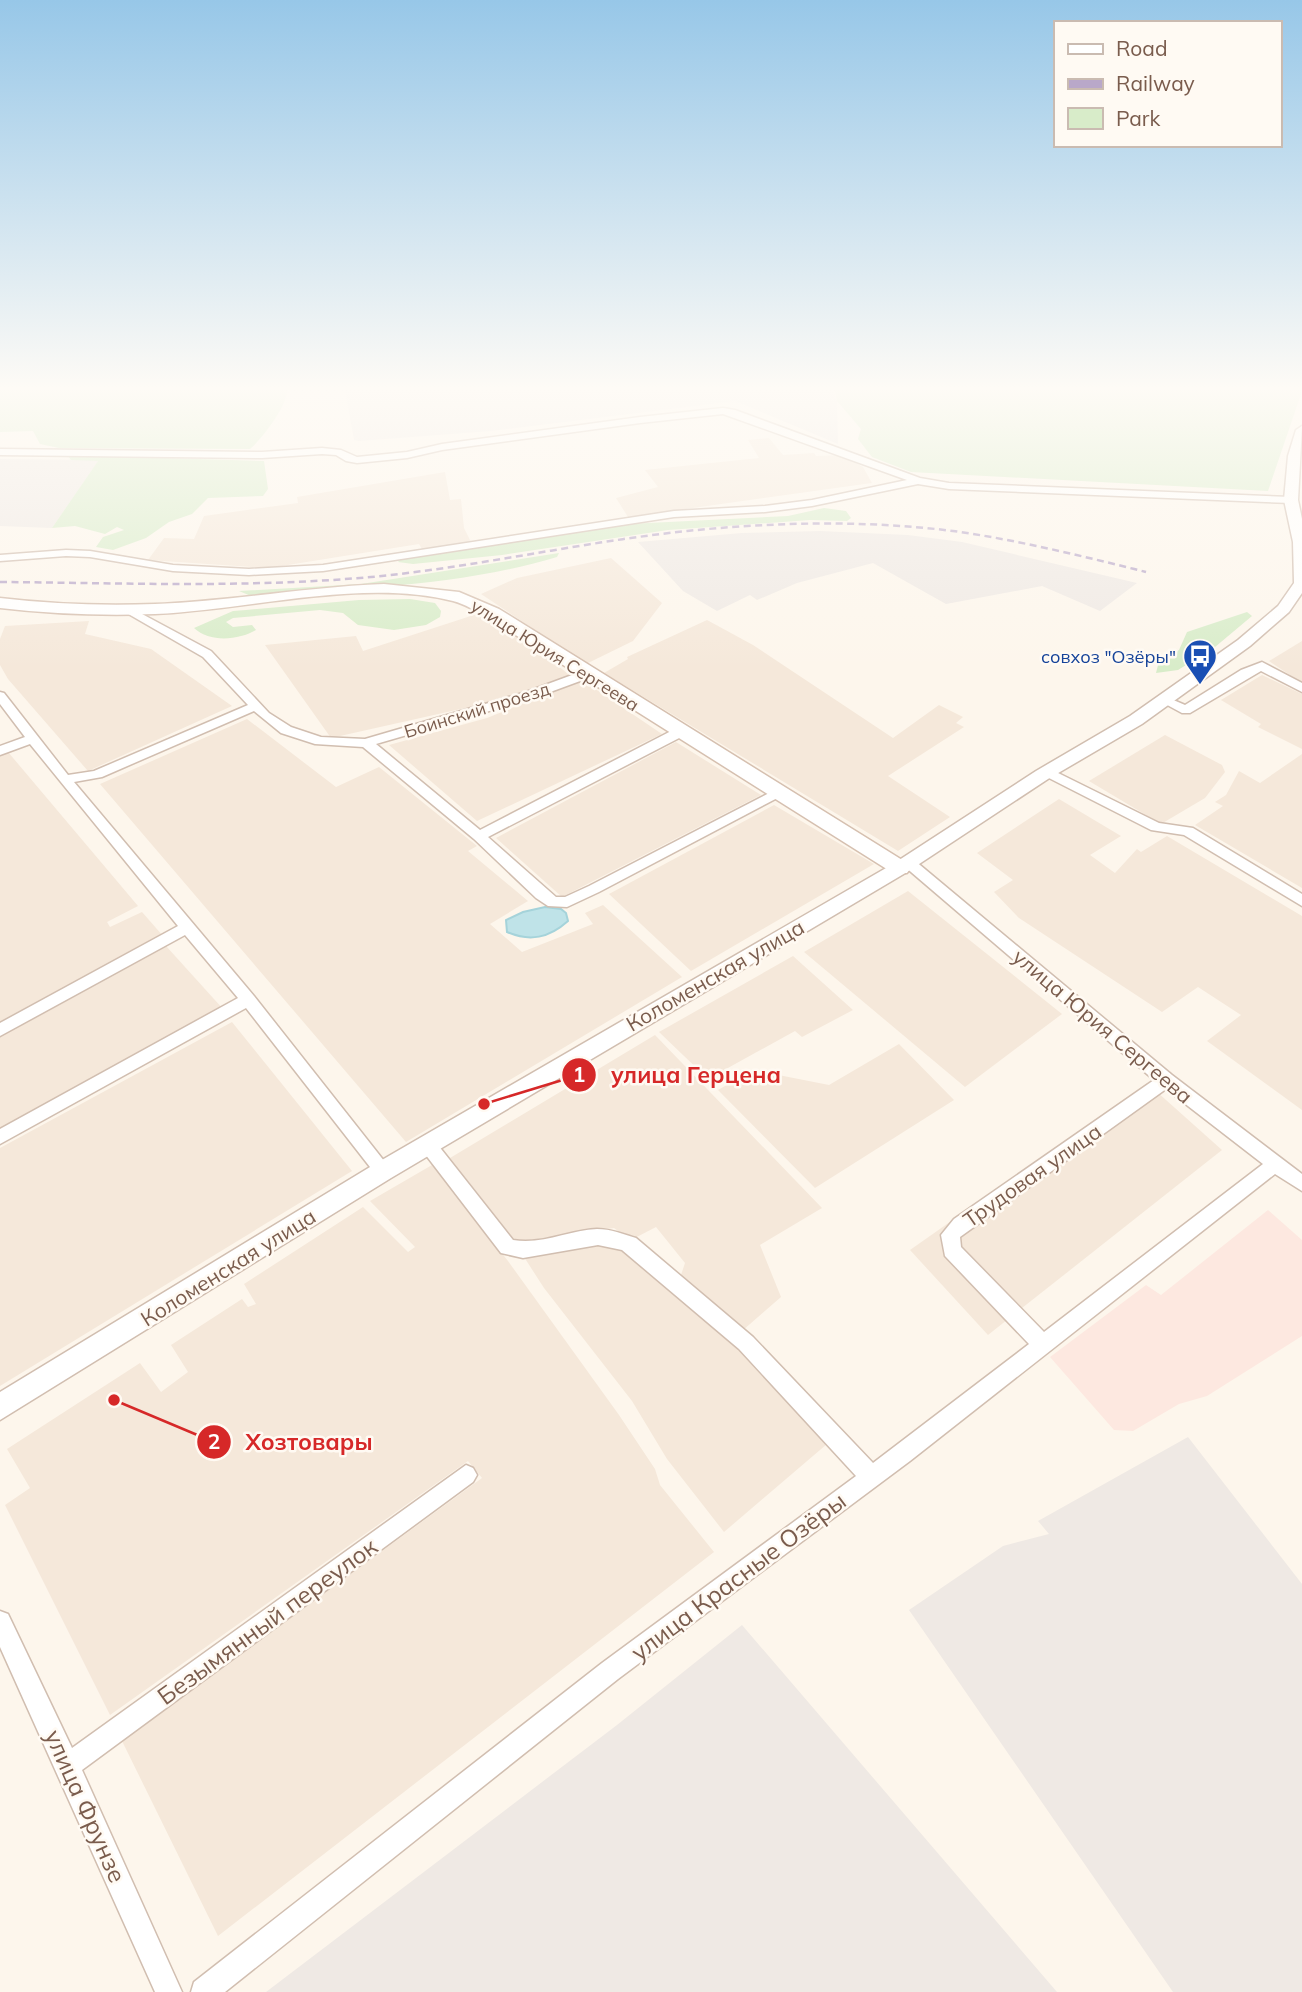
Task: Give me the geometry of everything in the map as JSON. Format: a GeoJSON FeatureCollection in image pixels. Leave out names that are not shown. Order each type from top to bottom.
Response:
{"type":"FeatureCollection","features":[{"type":"Feature","properties":{"kind":"main road","name":"улица Юрия Сергеева"},"geometry":{"type":"LineString","coordinates":[[1,606],[130,610],[336,591],[421,591],[460,597],[479,604],[778,794],[904,865]]}},
{"type":"Feature","properties":{"kind":"street"},"geometry":{"type":"LineString","coordinates":[[0,558],[66,553],[173,568],[249,572],[323,568],[674,514],[765,509],[812,503],[909,483]]}},
{"type":"Feature","properties":{"kind":"street"},"geometry":{"type":"LineString","coordinates":[[930,483],[949,486],[1291,500]]}},
{"type":"Feature","properties":{"kind":"street","name":"Коломенская улица"},"geometry":{"type":"LineString","coordinates":[[0,1407],[383,1171],[904,865],[1164,700],[1269,624],[1284,609],[1302,583],[1301,542],[1291,500],[1292,483]]}},
{"type":"Feature","properties":{"kind":"street","name":"Боинский проезд"},"geometry":{"type":"LineString","coordinates":[[130,610],[206,654],[265,716],[302,737],[320,741],[366,743],[530,695],[587,674]]}},
{"type":"Feature","properties":{"kind":"street"},"geometry":{"type":"LineString","coordinates":[[1164,700],[1186,710],[1245,673],[1262,666],[1302,688]]}},
{"type":"Feature","properties":{"kind":"street"},"geometry":{"type":"LineString","coordinates":[[0,696],[65,780],[248,1000],[383,1171]]}},
{"type":"Feature","properties":{"kind":"street"},"geometry":{"type":"LineString","coordinates":[[65,780],[97,774],[256,706]]}},
{"type":"Feature","properties":{"kind":"street"},"geometry":{"type":"LineString","coordinates":[[479,836],[680,732]]}},
{"type":"Feature","properties":{"kind":"street"},"geometry":{"type":"LineString","coordinates":[[0,751],[33,738]]}},
{"type":"Feature","properties":{"kind":"street"},"geometry":{"type":"LineString","coordinates":[[366,743],[479,836],[553,902],[567,902],[778,794]]}},
{"type":"Feature","properties":{"kind":"street"},"geometry":{"type":"LineString","coordinates":[[1048,772],[1156,827],[1188,831],[1302,901]]}},
{"type":"Feature","properties":{"kind":"street","name":"улица Юрия Сергеева"},"geometry":{"type":"LineString","coordinates":[[904,865],[1166,1080],[1302,1184]]}},
{"type":"Feature","properties":{"kind":"street"},"geometry":{"type":"LineString","coordinates":[[0,1030],[187,927]]}},
{"type":"Feature","properties":{"kind":"street"},"geometry":{"type":"LineString","coordinates":[[0,1137],[248,1000]]}},
{"type":"Feature","properties":{"kind":"street","name":"Трудовая улица"},"geometry":{"type":"LineString","coordinates":[[1043,1345],[952,1250],[950,1235],[960,1225],[1166,1080]]}},
{"type":"Feature","properties":{"kind":"street"},"geometry":{"type":"LineString","coordinates":[[428,1146],[508,1247],[517,1250],[530,1249],[595,1236],[615,1236],[629,1244],[746,1343],[872,1476]]}},
{"type":"Feature","properties":{"kind":"street","name":"улица Красные Озёры"},"geometry":{"type":"LineString","coordinates":[[205,1992],[610,1671],[872,1476],[1275,1164]]}},
{"type":"Feature","properties":{"kind":"street","name":"Безымянный переулок"},"geometry":{"type":"LineString","coordinates":[[68,1766],[467,1475]]}},
{"type":"Feature","properties":{"kind":"street","name":"улица Фрунзе"},"geometry":{"type":"LineString","coordinates":[[0,1622],[169,1992]]}},
{"type":"Feature","properties":{"kind":"shaded area"},"geometry":{"type":"Polygon","coordinates":[[[0,483],[83,483],[52,528],[0,526],[0,483]]]}},
{"type":"Feature","properties":{"kind":"shaded area"},"geometry":{"type":"Polygon","coordinates":[[[380,483],[447,483],[450,500],[461,499],[464,528],[471,542],[422,549],[419,544],[269,568],[148,560],[164,538],[194,539],[204,516],[298,503],[297,497],[380,483]]]}},
{"type":"Feature","properties":{"kind":"shaded area"},"geometry":{"type":"Polygon","coordinates":[[[655,483],[872,483],[628,517],[616,498],[658,487],[655,483]]]}},
{"type":"Feature","properties":{"kind":"shaded area"},"geometry":{"type":"Polygon","coordinates":[[[820,531],[908,535],[962,542],[1137,583],[1100,611],[1042,586],[946,604],[873,563],[797,583],[757,600],[750,595],[717,611],[683,591],[638,542],[742,533],[820,531]]]}},
{"type":"Feature","properties":{"kind":"shaded area"},"geometry":{"type":"Polygon","coordinates":[[[611,558],[662,603],[633,641],[586,664],[481,594],[517,578],[611,558]]]}},
{"type":"Feature","properties":{"kind":"shaded area"},"geometry":{"type":"Polygon","coordinates":[[[480,613],[532,646],[571,676],[492,702],[331,738],[265,645],[356,636],[363,651],[480,613]]]}},
{"type":"Feature","properties":{"kind":"shaded area"},"geometry":{"type":"Polygon","coordinates":[[[707,620],[753,645],[893,738],[939,705],[963,717],[956,723],[964,727],[888,776],[950,817],[898,851],[604,673],[628,659],[627,657],[707,620]]]}},
{"type":"Feature","properties":{"kind":"shaded area"},"geometry":{"type":"Polygon","coordinates":[[[89,621],[85,634],[151,649],[232,706],[88,771],[8,679],[0,665],[0,639],[5,626],[89,621]]]}},
{"type":"Feature","properties":{"kind":"shaded area"},"geometry":{"type":"Polygon","coordinates":[[[1302,641],[1302,683],[1269,661],[1302,641]]]}},
{"type":"Feature","properties":{"kind":"shaded area"},"geometry":{"type":"Polygon","coordinates":[[[1262,675],[1302,694],[1302,749],[1258,727],[1261,724],[1221,700],[1262,675]]]}},
{"type":"Feature","properties":{"kind":"shaded area"},"geometry":{"type":"Polygon","coordinates":[[[582,680],[662,734],[477,821],[389,745],[487,718],[582,680]]]}},
{"type":"Feature","properties":{"kind":"shaded area"},"geometry":{"type":"Polygon","coordinates":[[[247,719],[336,787],[379,767],[477,846],[468,851],[528,901],[490,924],[522,952],[593,924],[585,913],[603,905],[682,977],[406,1142],[100,784],[247,719]]]}},
{"type":"Feature","properties":{"kind":"shaded area"},"geometry":{"type":"Polygon","coordinates":[[[1165,735],[1222,765],[1225,772],[1205,798],[1161,824],[1089,781],[1165,735]]]}},
{"type":"Feature","properties":{"kind":"shaded area"},"geometry":{"type":"Polygon","coordinates":[[[676,742],[761,795],[562,897],[496,838],[676,742]]]}},
{"type":"Feature","properties":{"kind":"shaded area"},"geometry":{"type":"Polygon","coordinates":[[[8,752],[138,906],[107,922],[110,927],[142,912],[163,936],[0,1024],[0,755],[8,752]]]}},
{"type":"Feature","properties":{"kind":"shaded area"},"geometry":{"type":"Polygon","coordinates":[[[1302,754],[1302,888],[1195,825],[1223,806],[1215,802],[1226,795],[1239,771],[1260,783],[1302,754]]]}},
{"type":"Feature","properties":{"kind":"shaded area"},"geometry":{"type":"Polygon","coordinates":[[[1059,799],[1121,836],[1090,855],[1115,873],[1137,849],[1141,852],[1167,836],[1302,916],[1302,1110],[1207,1041],[1241,1015],[1198,987],[1162,1012],[1019,918],[994,892],[1013,880],[977,853],[1059,799]]]}},
{"type":"Feature","properties":{"kind":"shaded area"},"geometry":{"type":"Polygon","coordinates":[[[774,805],[874,864],[691,971],[609,894],[774,805]]]}},
{"type":"Feature","properties":{"kind":"shaded area"},"geometry":{"type":"Polygon","coordinates":[[[908,891],[1062,1014],[965,1087],[804,952],[908,891]]]}},
{"type":"Feature","properties":{"kind":"shaded area"},"geometry":{"type":"Polygon","coordinates":[[[166,946],[223,1009],[0,1129],[0,1036],[166,946]]]}},
{"type":"Feature","properties":{"kind":"shaded area"},"geometry":{"type":"Polygon","coordinates":[[[793,956],[853,1010],[802,1037],[795,1031],[708,1079],[659,1032],[793,956]]]}},
{"type":"Feature","properties":{"kind":"shaded area"},"geometry":{"type":"Polygon","coordinates":[[[232,1022],[352,1171],[0,1386],[0,1148],[232,1022]]]}},
{"type":"Feature","properties":{"kind":"shaded area"},"geometry":{"type":"Polygon","coordinates":[[[655,1035],[822,1208],[760,1245],[781,1297],[742,1331],[680,1278],[685,1263],[656,1227],[631,1240],[614,1228],[516,1242],[450,1158],[655,1035]]]}},
{"type":"Feature","properties":{"kind":"shaded area"},"geometry":{"type":"Polygon","coordinates":[[[899,1044],[954,1100],[815,1188],[718,1090],[753,1070],[829,1085],[899,1044]]]}},
{"type":"Feature","properties":{"kind":"shaded area"},"geometry":{"type":"Polygon","coordinates":[[[1147,1083],[1222,1150],[988,1335],[910,1250],[1147,1083]]]}},
{"type":"Feature","properties":{"kind":"shaded area"},"geometry":{"type":"Polygon","coordinates":[[[432,1165],[508,1261],[619,1415],[655,1469],[660,1485],[714,1552],[218,1936],[122,1741],[482,1478],[468,1461],[110,1715],[5,1505],[30,1488],[7,1449],[140,1363],[161,1392],[188,1372],[171,1345],[242,1299],[248,1307],[256,1304],[244,1284],[363,1207],[408,1252],[415,1247],[370,1201],[432,1165]]]}},
{"type":"Feature","properties":{"kind":"shaded area"},"geometry":{"type":"Polygon","coordinates":[[[1268,1210],[1302,1240],[1302,1336],[1207,1396],[1179,1404],[1133,1431],[1114,1430],[1050,1357],[1146,1285],[1161,1295],[1268,1210]]]}},
{"type":"Feature","properties":{"kind":"shaded area"},"geometry":{"type":"Polygon","coordinates":[[[597,1241],[618,1246],[719,1329],[771,1377],[827,1444],[724,1532],[667,1459],[632,1401],[544,1288],[524,1257],[597,1241]]]}},
{"type":"Feature","properties":{"kind":"shaded area"},"geometry":{"type":"Polygon","coordinates":[[[1188,1437],[1302,1584],[1302,1992],[1173,1992],[909,1610],[1003,1546],[1049,1534],[1038,1521],[1188,1437]]]}},
{"type":"Feature","properties":{"kind":"shaded area"},"geometry":{"type":"Polygon","coordinates":[[[742,1625],[1057,1992],[266,1992],[617,1725],[742,1625]]]}},
{"type":"Feature","properties":{"kind":"green space"},"geometry":{"type":"Polygon","coordinates":[[[83,483],[267,483],[268,489],[263,496],[208,498],[192,514],[169,522],[146,538],[113,550],[96,547],[103,537],[124,530],[117,527],[105,534],[75,526],[52,528],[83,483]]]}},
{"type":"Feature","properties":{"kind":"green space"},"geometry":{"type":"Polygon","coordinates":[[[1117,483],[1271,483],[1268,491],[1117,483]]]}},
{"type":"Feature","properties":{"kind":"green space"},"geometry":{"type":"Polygon","coordinates":[[[824,508],[846,511],[851,518],[847,521],[810,520],[668,530],[502,555],[413,564],[398,562],[402,558],[628,524],[788,516],[824,508]]]}},
{"type":"Feature","properties":{"kind":"green space"},"geometry":{"type":"Polygon","coordinates":[[[559,553],[557,557],[520,567],[443,580],[251,596],[239,591],[361,584],[559,553]]]}},
{"type":"Feature","properties":{"kind":"green space"},"geometry":{"type":"Polygon","coordinates":[[[410,599],[435,603],[441,611],[440,617],[426,625],[394,630],[358,625],[343,613],[320,610],[233,618],[226,622],[233,627],[252,625],[256,630],[233,638],[208,636],[194,628],[233,611],[359,600],[410,599]]]}},
{"type":"Feature","properties":{"kind":"green space"},"geometry":{"type":"Polygon","coordinates":[[[1247,612],[1252,616],[1215,647],[1178,670],[1156,673],[1158,665],[1179,650],[1187,632],[1247,612]]]}},
{"type":"Feature","properties":{"kind":"water"},"geometry":{"type":"Polygon","coordinates":[[[545,907],[561,909],[566,913],[568,921],[539,937],[524,937],[507,932],[506,920],[523,912],[545,907]]]}},
{"type":"Feature","properties":{"kind":"railway"},"geometry":{"type":"LineString","coordinates":[[0,582],[279,583],[371,577],[687,531],[820,524],[887,525],[953,531],[1074,554],[1146,572]]}},
{"type":"Feature","properties":{"kind":"place","name":"совхоз \"Озёры\""},"geometry":{"type":"Point","coordinates":[1200,686]}},
{"type":"Feature","properties":{"kind":"place","name":"улица Герцена"},"geometry":{"type":"Point","coordinates":[484,1104]}},
{"type":"Feature","properties":{"kind":"place","name":"Хозтовары"},"geometry":{"type":"Point","coordinates":[114,1400]}}]}
